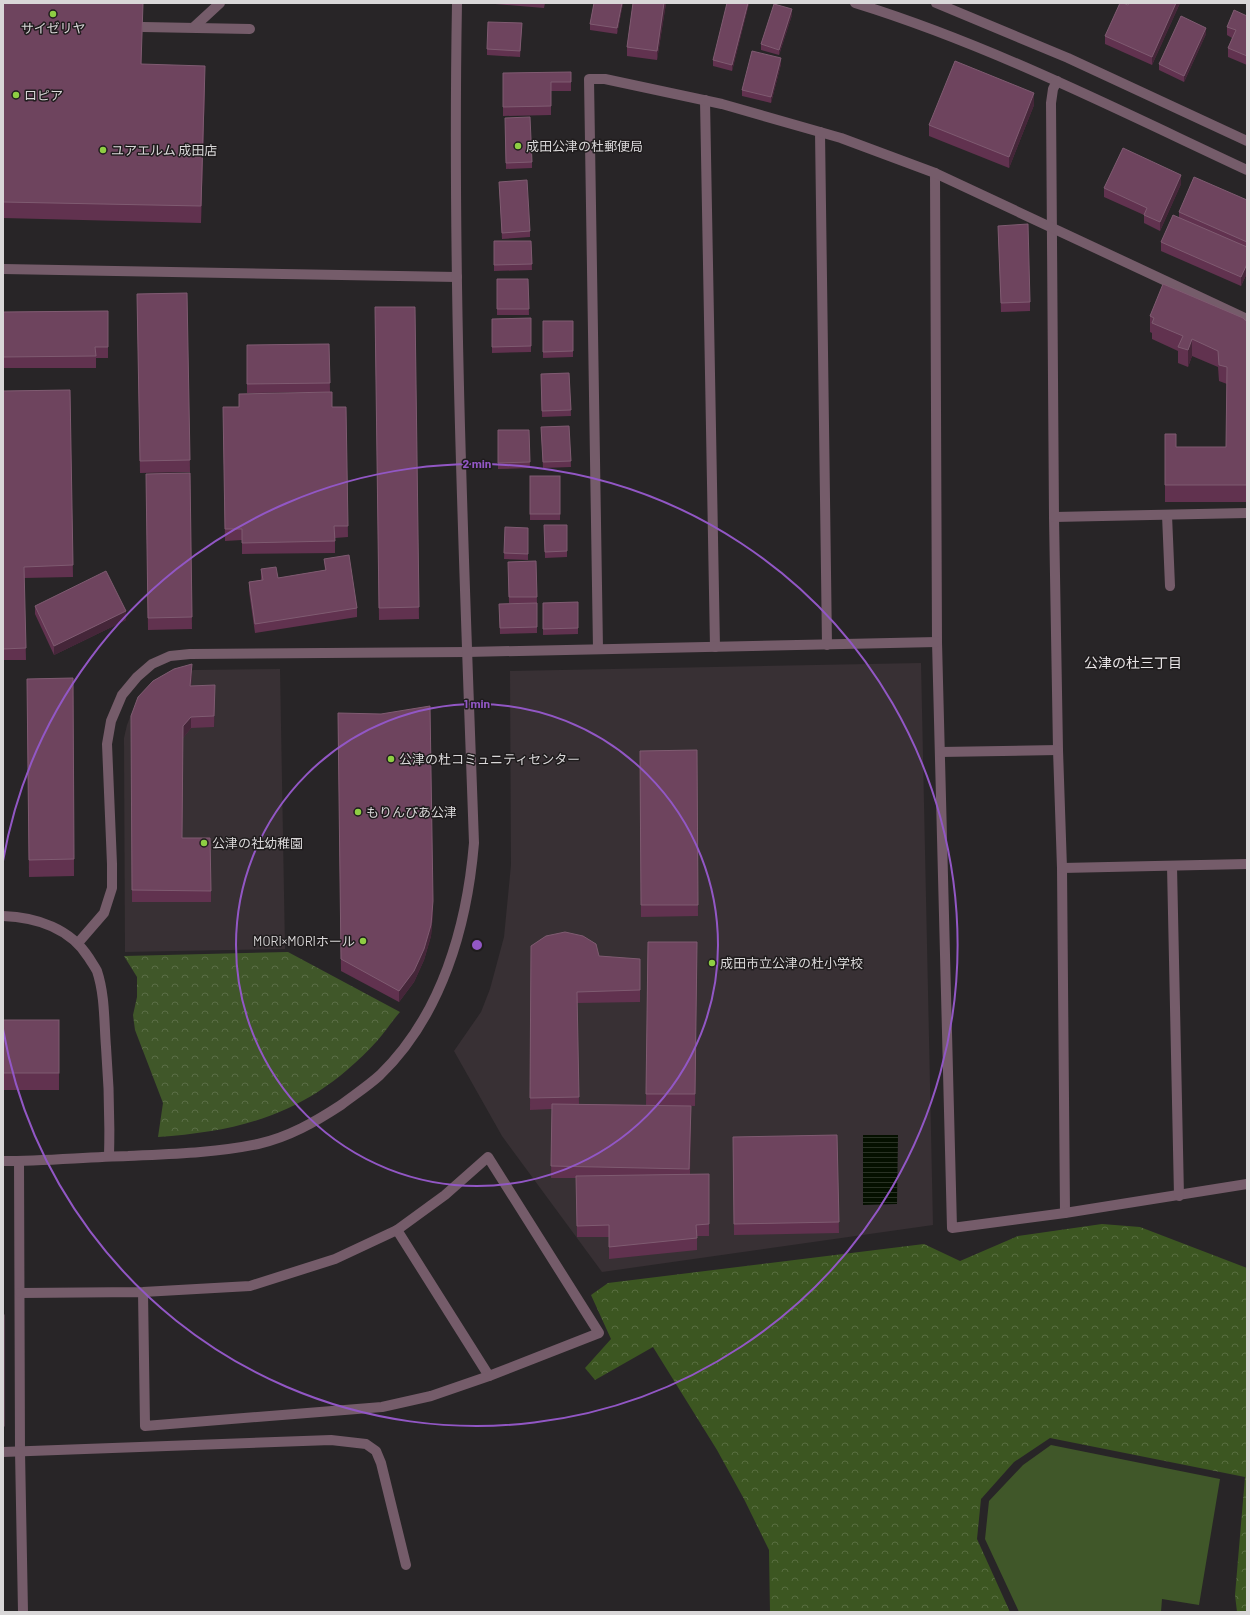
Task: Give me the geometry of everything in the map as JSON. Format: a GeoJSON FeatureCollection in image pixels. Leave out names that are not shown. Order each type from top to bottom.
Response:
{"type":"FeatureCollection","features":[{"type":"Feature","properties":{"kind":"street"},"geometry":{"type":"LineString","coordinates":[[194,28],[220,3]]}},
{"type":"Feature","properties":{"kind":"street"},"geometry":{"type":"LineString","coordinates":[[3,1161],[194,1153],[258,1144],[302,1129],[348,1099],[380,1075],[405,1046],[437,993],[449,964],[457,942],[471,878],[474,843],[467,652],[457,278],[457,3]]}},
{"type":"Feature","properties":{"kind":"street"},"geometry":{"type":"LineString","coordinates":[[855,3],[959,39],[1056,81],[1247,170]]}},
{"type":"Feature","properties":{"kind":"street"},"geometry":{"type":"LineString","coordinates":[[936,3],[1068,58],[1247,141]]}},
{"type":"Feature","properties":{"kind":"street"},"geometry":{"type":"LineString","coordinates":[[143,27],[250,28]]}},
{"type":"Feature","properties":{"kind":"street"},"geometry":{"type":"LineString","coordinates":[[598,649],[589,78],[705,100],[820,132],[935,173],[1247,319]]}},
{"type":"Feature","properties":{"kind":"street"},"geometry":{"type":"LineString","coordinates":[[1056,81],[1051,103],[1051,226],[1054,517],[1058,750],[1062,868],[1065,1213]]}},
{"type":"Feature","properties":{"kind":"street"},"geometry":{"type":"LineString","coordinates":[[705,100],[715,647]]}},
{"type":"Feature","properties":{"kind":"street"},"geometry":{"type":"LineString","coordinates":[[820,132],[827,645]]}},
{"type":"Feature","properties":{"kind":"street"},"geometry":{"type":"LineString","coordinates":[[935,173],[937,642],[952,1228],[1179,1196],[1247,1184]]}},
{"type":"Feature","properties":{"kind":"street"},"geometry":{"type":"LineString","coordinates":[[3,269],[457,278]]}},
{"type":"Feature","properties":{"kind":"street"},"geometry":{"type":"LineString","coordinates":[[1054,517],[1247,513]]}},
{"type":"Feature","properties":{"kind":"street"},"geometry":{"type":"LineString","coordinates":[[1167,515],[1170,586]]}},
{"type":"Feature","properties":{"kind":"street"},"geometry":{"type":"LineString","coordinates":[[78,943],[104,912],[112,888],[107,744],[111,721],[122,696],[136,677],[152,664],[170,656],[190,654],[467,652],[937,642]]}},
{"type":"Feature","properties":{"kind":"street"},"geometry":{"type":"LineString","coordinates":[[940,752],[1058,750]]}},
{"type":"Feature","properties":{"kind":"street"},"geometry":{"type":"LineString","coordinates":[[1062,868],[1247,864]]}},
{"type":"Feature","properties":{"kind":"street"},"geometry":{"type":"LineString","coordinates":[[1172,866],[1179,1196]]}},
{"type":"Feature","properties":{"kind":"street"},"geometry":{"type":"LineString","coordinates":[[3,916],[26,918],[45,923],[60,930],[78,943],[97,971],[102,994],[111,1109],[109,1156]]}},
{"type":"Feature","properties":{"kind":"street"},"geometry":{"type":"LineString","coordinates":[[20,1293],[143,1292],[250,1286],[335,1259],[397,1230],[445,1195],[488,1157],[599,1333],[489,1376],[431,1396],[382,1408],[145,1426],[143,1292]]}},
{"type":"Feature","properties":{"kind":"street"},"geometry":{"type":"LineString","coordinates":[[19,1161],[20,1451],[23,1612]]}},
{"type":"Feature","properties":{"kind":"street"},"geometry":{"type":"LineString","coordinates":[[397,1230],[489,1376]]}},
{"type":"Feature","properties":{"kind":"street"},"geometry":{"type":"LineString","coordinates":[[3,1452],[331,1440],[366,1444],[376,1451],[381,1463],[406,1565]]}},
{"type":"Feature","properties":{"kind":"shaded area","name":"成田市立公津の杜小学校"},"geometry":{"type":"Polygon","coordinates":[[[921,663],[933,1225],[602,1272],[502,1136],[454,1051],[481,1012],[490,989],[504,937],[511,865],[510,671],[921,663]]]}},
{"type":"Feature","properties":{"kind":"shaded area","name":"公津の社幼稚園"},"geometry":{"type":"Polygon","coordinates":[[[280,669],[285,949],[125,952],[124,738],[132,712],[181,673],[194,670],[280,669]]]}},
{"type":"Feature","properties":{"kind":"shaded area"},"geometry":{"type":"Polygon","coordinates":[[[863,1135],[898,1135],[897,1204],[863,1205],[863,1135]]]}},
{"type":"Feature","properties":{"kind":"green space"},"geometry":{"type":"Polygon","coordinates":[[[288,952],[400,1012],[377,1041],[353,1065],[329,1084],[304,1100],[278,1113],[251,1122],[191,1134],[158,1137],[163,1103],[135,1030],[133,1015],[137,997],[137,977],[124,956],[288,952]]]}},
{"type":"Feature","properties":{"kind":"green space"},"geometry":{"type":"Polygon","coordinates":[[[1102,1224],[1140,1227],[1247,1268],[1247,1612],[1237,1612],[1235,1595],[1245,1477],[1050,1438],[1014,1462],[981,1499],[977,1539],[1010,1612],[770,1612],[769,1550],[744,1499],[717,1450],[653,1347],[595,1380],[585,1368],[611,1339],[591,1295],[608,1283],[924,1244],[960,1261],[1018,1236],[1102,1224]]]}},
{"type":"Feature","properties":{"kind":"green space"},"geometry":{"type":"Polygon","coordinates":[[[1051,1445],[1220,1479],[1199,1605],[1162,1599],[1161,1612],[1019,1612],[985,1539],[989,1501],[1023,1465],[1051,1445]]]}},
{"type":"Feature","properties":{"kind":"building","name":"ユアエルム 成田店"},"geometry":{"type":"Polygon","coordinates":[[[3,3],[143,3],[141,64],[205,66],[201,206],[3,202],[3,3]]]}},
{"type":"Feature","properties":{"kind":"building"},"geometry":{"type":"Polygon","coordinates":[[[594,3],[622,3],[617,28],[590,24],[594,3]]]}},
{"type":"Feature","properties":{"kind":"building"},"geometry":{"type":"Polygon","coordinates":[[[633,3],[664,3],[657,51],[627,47],[633,3]]]}},
{"type":"Feature","properties":{"kind":"building"},"geometry":{"type":"Polygon","coordinates":[[[727,3],[748,3],[732,65],[713,60],[727,3]]]}},
{"type":"Feature","properties":{"kind":"building"},"geometry":{"type":"Polygon","coordinates":[[[1120,3],[1128,5],[1129,3],[1176,3],[1152,57],[1105,36],[1120,3]]]}},
{"type":"Feature","properties":{"kind":"building"},"geometry":{"type":"Polygon","coordinates":[[[774,4],[792,9],[779,50],[761,44],[774,4]]]}},
{"type":"Feature","properties":{"kind":"building"},"geometry":{"type":"Polygon","coordinates":[[[1234,10],[1247,16],[1247,56],[1228,48],[1236,30],[1227,27],[1234,10]]]}},
{"type":"Feature","properties":{"kind":"building"},"geometry":{"type":"Polygon","coordinates":[[[1181,16],[1206,28],[1184,76],[1159,64],[1181,16]]]}},
{"type":"Feature","properties":{"kind":"building"},"geometry":{"type":"Polygon","coordinates":[[[488,22],[522,23],[520,51],[487,49],[488,22]]]}},
{"type":"Feature","properties":{"kind":"building"},"geometry":{"type":"Polygon","coordinates":[[[752,51],[781,58],[771,97],[742,90],[752,51]]]}},
{"type":"Feature","properties":{"kind":"building"},"geometry":{"type":"Polygon","coordinates":[[[955,61],[1034,93],[1009,157],[929,125],[955,61]]]}},
{"type":"Feature","properties":{"kind":"building"},"geometry":{"type":"Polygon","coordinates":[[[571,72],[571,82],[551,82],[551,106],[503,107],[503,73],[571,72]]]}},
{"type":"Feature","properties":{"kind":"building"},"geometry":{"type":"Polygon","coordinates":[[[530,117],[532,162],[506,163],[505,118],[530,117]]]}},
{"type":"Feature","properties":{"kind":"building"},"geometry":{"type":"Polygon","coordinates":[[[1123,148],[1181,175],[1160,222],[1144,215],[1147,208],[1104,188],[1123,148]]]}},
{"type":"Feature","properties":{"kind":"building"},"geometry":{"type":"Polygon","coordinates":[[[1194,177],[1247,200],[1247,242],[1179,212],[1194,177]]]}},
{"type":"Feature","properties":{"kind":"building"},"geometry":{"type":"Polygon","coordinates":[[[527,180],[530,231],[502,233],[499,182],[527,180]]]}},
{"type":"Feature","properties":{"kind":"building"},"geometry":{"type":"Polygon","coordinates":[[[1173,215],[1247,247],[1247,264],[1241,277],[1161,242],[1173,215]]]}},
{"type":"Feature","properties":{"kind":"building"},"geometry":{"type":"Polygon","coordinates":[[[1028,224],[1030,302],[1001,303],[998,226],[1028,224]]]}},
{"type":"Feature","properties":{"kind":"building"},"geometry":{"type":"Polygon","coordinates":[[[494,241],[531,241],[532,264],[494,265],[494,241]]]}},
{"type":"Feature","properties":{"kind":"building"},"geometry":{"type":"Polygon","coordinates":[[[497,279],[528,279],[529,309],[497,309],[497,279]]]}},
{"type":"Feature","properties":{"kind":"building"},"geometry":{"type":"Polygon","coordinates":[[[1163,284],[1243,318],[1247,322],[1247,485],[1165,485],[1165,434],[1176,434],[1176,447],[1226,447],[1227,367],[1219,365],[1218,351],[1192,339],[1188,350],[1178,347],[1183,336],[1152,323],[1154,318],[1150,316],[1163,284]]]}},
{"type":"Feature","properties":{"kind":"building"},"geometry":{"type":"Polygon","coordinates":[[[187,293],[190,460],[140,461],[137,294],[187,293]]]}},
{"type":"Feature","properties":{"kind":"building"},"geometry":{"type":"Polygon","coordinates":[[[375,307],[415,307],[419,607],[379,608],[375,307]]]}},
{"type":"Feature","properties":{"kind":"building"},"geometry":{"type":"Polygon","coordinates":[[[108,311],[108,347],[95,347],[96,356],[3,357],[3,312],[108,311]]]}},
{"type":"Feature","properties":{"kind":"building"},"geometry":{"type":"Polygon","coordinates":[[[531,318],[531,346],[492,347],[492,319],[531,318]]]}},
{"type":"Feature","properties":{"kind":"building"},"geometry":{"type":"Polygon","coordinates":[[[543,321],[573,321],[573,351],[543,352],[543,321]]]}},
{"type":"Feature","properties":{"kind":"building"},"geometry":{"type":"Polygon","coordinates":[[[329,344],[330,383],[247,384],[247,345],[329,344]]]}},
{"type":"Feature","properties":{"kind":"building"},"geometry":{"type":"Polygon","coordinates":[[[569,373],[571,410],[542,411],[541,374],[569,373]]]}},
{"type":"Feature","properties":{"kind":"building"},"geometry":{"type":"Polygon","coordinates":[[[70,390],[73,565],[24,567],[26,648],[3,649],[3,391],[70,390]]]}},
{"type":"Feature","properties":{"kind":"building"},"geometry":{"type":"Polygon","coordinates":[[[332,392],[332,407],[346,407],[348,526],[334,526],[335,541],[242,543],[242,529],[225,529],[223,407],[239,407],[239,394],[332,392]]]}},
{"type":"Feature","properties":{"kind":"building"},"geometry":{"type":"Polygon","coordinates":[[[569,426],[571,461],[543,462],[541,427],[569,426]]]}},
{"type":"Feature","properties":{"kind":"building"},"geometry":{"type":"Polygon","coordinates":[[[498,430],[529,430],[530,462],[498,463],[498,430]]]}},
{"type":"Feature","properties":{"kind":"building"},"geometry":{"type":"Polygon","coordinates":[[[190,473],[192,617],[148,618],[146,474],[190,473]]]}},
{"type":"Feature","properties":{"kind":"building"},"geometry":{"type":"Polygon","coordinates":[[[530,476],[560,476],[560,514],[530,514],[530,476]]]}},
{"type":"Feature","properties":{"kind":"building"},"geometry":{"type":"Polygon","coordinates":[[[544,525],[567,525],[567,551],[545,552],[544,525]]]}},
{"type":"Feature","properties":{"kind":"building"},"geometry":{"type":"Polygon","coordinates":[[[505,527],[528,528],[528,554],[504,553],[505,527]]]}},
{"type":"Feature","properties":{"kind":"building"},"geometry":{"type":"Polygon","coordinates":[[[349,555],[357,608],[255,624],[249,582],[263,580],[261,569],[276,567],[278,578],[326,570],[324,559],[349,555]]]}},
{"type":"Feature","properties":{"kind":"building"},"geometry":{"type":"Polygon","coordinates":[[[536,561],[537,597],[509,597],[508,562],[536,561]]]}},
{"type":"Feature","properties":{"kind":"building"},"geometry":{"type":"Polygon","coordinates":[[[106,571],[126,611],[54,646],[35,606],[106,571]]]}},
{"type":"Feature","properties":{"kind":"building"},"geometry":{"type":"Polygon","coordinates":[[[578,602],[578,628],[543,629],[543,603],[578,602]]]}},
{"type":"Feature","properties":{"kind":"building"},"geometry":{"type":"Polygon","coordinates":[[[537,603],[537,627],[500,628],[499,604],[537,603]]]}},
{"type":"Feature","properties":{"kind":"building"},"geometry":{"type":"Polygon","coordinates":[[[192,664],[190,686],[215,685],[214,716],[191,717],[183,726],[182,838],[210,838],[211,891],[132,890],[131,716],[138,697],[153,681],[174,669],[192,664]]]}},
{"type":"Feature","properties":{"kind":"building"},"geometry":{"type":"Polygon","coordinates":[[[73,678],[74,859],[29,860],[27,679],[73,678]]]}},
{"type":"Feature","properties":{"kind":"building"},"geometry":{"type":"Polygon","coordinates":[[[430,706],[433,901],[431,925],[424,949],[414,971],[399,991],[341,959],[338,713],[381,714],[430,706]]]}},
{"type":"Feature","properties":{"kind":"building"},"geometry":{"type":"Polygon","coordinates":[[[697,750],[698,905],[641,905],[640,751],[697,750]]]}},
{"type":"Feature","properties":{"kind":"building"},"geometry":{"type":"Polygon","coordinates":[[[565,932],[583,936],[596,944],[599,956],[640,959],[640,990],[577,992],[579,1097],[530,1098],[531,946],[546,936],[565,932]]]}},
{"type":"Feature","properties":{"kind":"building"},"geometry":{"type":"Polygon","coordinates":[[[648,942],[697,942],[695,1094],[646,1094],[648,942]]]}},
{"type":"Feature","properties":{"kind":"building"},"geometry":{"type":"Polygon","coordinates":[[[3,1020],[59,1020],[59,1073],[3,1073],[3,1020]]]}},
{"type":"Feature","properties":{"kind":"building"},"geometry":{"type":"Polygon","coordinates":[[[552,1104],[691,1106],[689,1169],[551,1166],[552,1104]]]}},
{"type":"Feature","properties":{"kind":"building"},"geometry":{"type":"Polygon","coordinates":[[[837,1135],[839,1222],[734,1224],[733,1137],[837,1135]]]}},
{"type":"Feature","properties":{"kind":"building"},"geometry":{"type":"Polygon","coordinates":[[[709,1174],[709,1224],[696,1225],[697,1238],[609,1247],[609,1225],[577,1226],[576,1176],[709,1174]]]}},
{"type":"Feature","properties":{"kind":"building"},"geometry":{"type":"Polygon","coordinates":[[[4,1315],[4,1426],[3,1426],[4,1315]]]}},
{"type":"Feature","properties":{"kind":"place","name":"サイゼリヤ"},"geometry":{"type":"Point","coordinates":[53,14]}},
{"type":"Feature","properties":{"kind":"place","name":"ロピア"},"geometry":{"type":"Point","coordinates":[16,95]}},
{"type":"Feature","properties":{"kind":"place","name":"成田公津の杜郵便局"},"geometry":{"type":"Point","coordinates":[518,146]}},
{"type":"Feature","properties":{"kind":"place","name":"ユアエルム 成田店"},"geometry":{"type":"Point","coordinates":[103,150]}},
{"type":"Feature","properties":{"kind":"place","name":"公津の杜コミュニティセンター"},"geometry":{"type":"Point","coordinates":[391,759]}},
{"type":"Feature","properties":{"kind":"place","name":"もりんぴあ公津"},"geometry":{"type":"Point","coordinates":[358,812]}},
{"type":"Feature","properties":{"kind":"place","name":"公津の社幼稚園"},"geometry":{"type":"Point","coordinates":[204,843]}},
{"type":"Feature","properties":{"kind":"place","name":"MORI×MORIホール"},"geometry":{"type":"Point","coordinates":[363,941]}},
{"type":"Feature","properties":{"kind":"place","name":"成田市立公津の杜小学校"},"geometry":{"type":"Point","coordinates":[712,963]}},
{"type":"Feature","properties":{"kind":"district","name":"公津の杜三丁目"},"geometry":{"type":"Point","coordinates":[1133,663]}}]}
